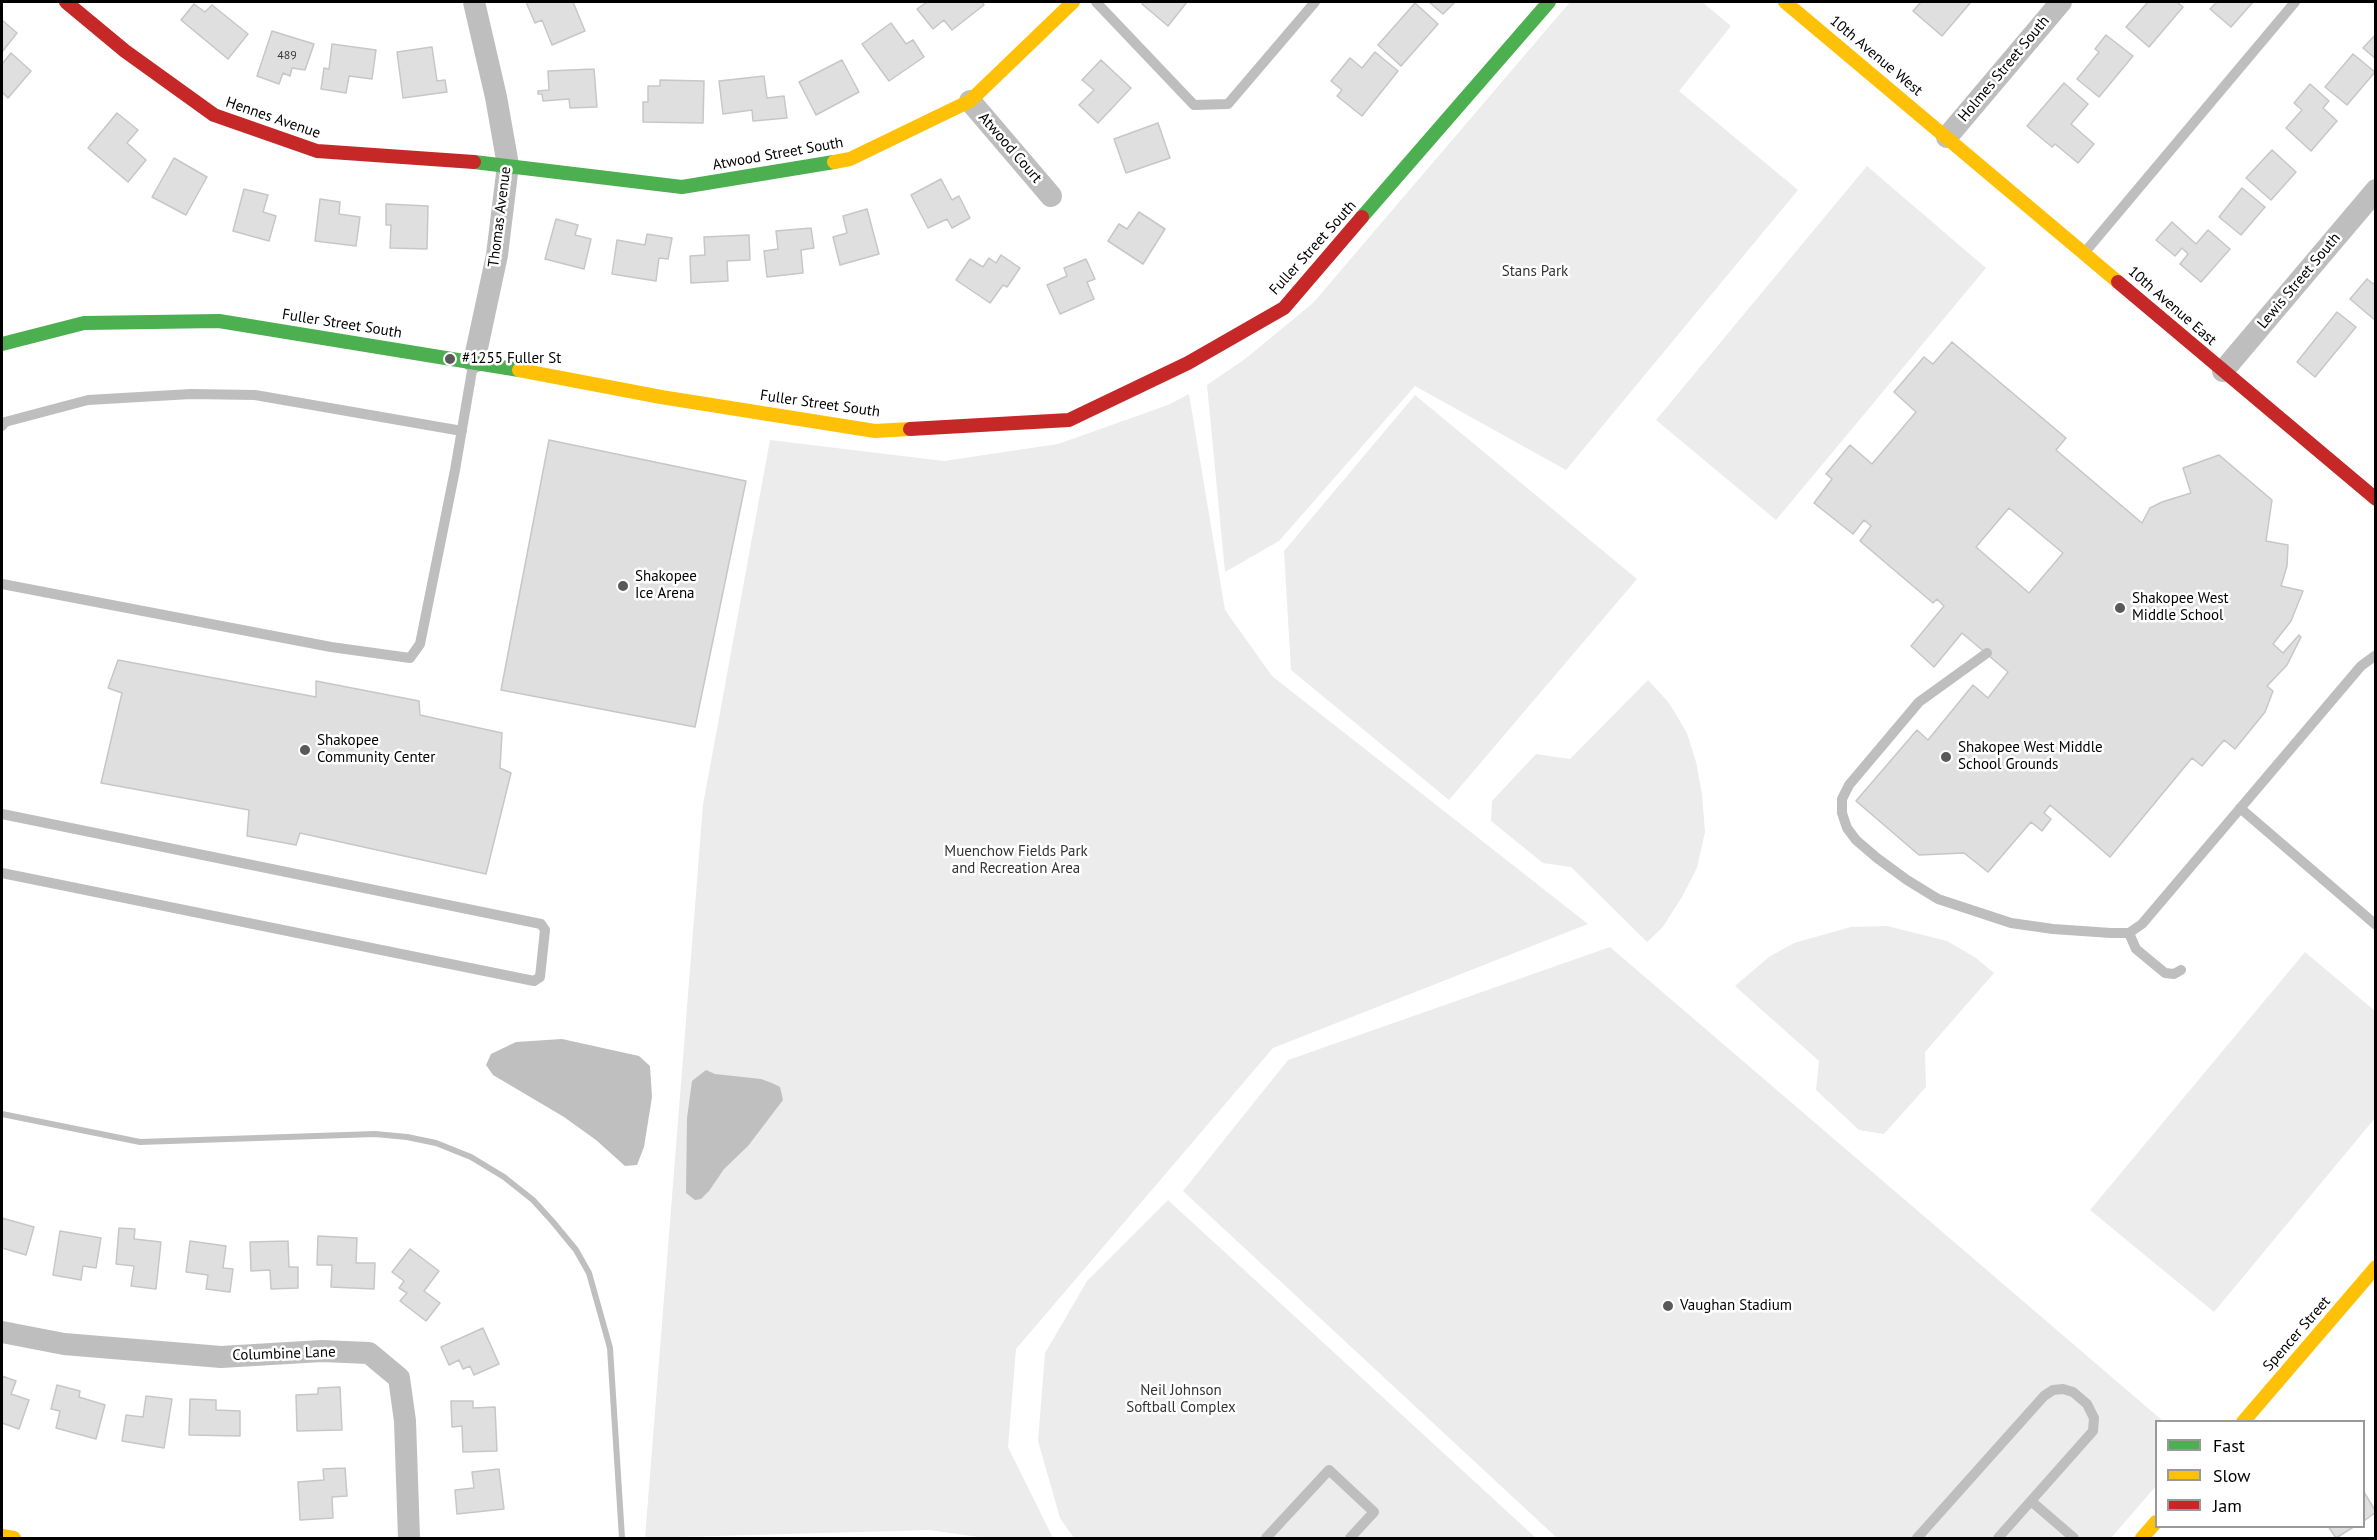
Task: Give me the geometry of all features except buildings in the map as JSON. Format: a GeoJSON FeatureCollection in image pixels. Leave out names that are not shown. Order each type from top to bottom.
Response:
{"type":"FeatureCollection","features":[{"type":"Feature","properties":{"kind":"street","name":"Hennes Avenue"},"geometry":{"type":"LineString","coordinates":[[66,2],[125,51],[214,115],[317,151],[508,165]]}},
{"type":"Feature","properties":{"kind":"street","name":"Thomas Avenue"},"geometry":{"type":"LineString","coordinates":[[474,2],[496,97],[508,165],[497,255],[474,362]]}},
{"type":"Feature","properties":{"kind":"street","name":"Atwood Street South"},"geometry":{"type":"LineString","coordinates":[[508,165],[682,187],[850,159],[970,101],[1073,2]]}},
{"type":"Feature","properties":{"kind":"street","name":"Fuller Street South"},"geometry":{"type":"LineString","coordinates":[[2,344],[84,323],[219,321],[474,362],[661,397],[875,431],[1069,420],[1188,363],[1284,308],[1549,2]]}},
{"type":"Feature","properties":{"kind":"street","name":"10th Avenue West"},"geometry":{"type":"LineString","coordinates":[[1785,2],[1947,137]]}},
{"type":"Feature","properties":{"kind":"street","name":"Holmes Street South"},"geometry":{"type":"LineString","coordinates":[[1947,137],[2061,2]]}},
{"type":"Feature","properties":{"kind":"street","name":"Atwood Court"},"geometry":{"type":"LineString","coordinates":[[970,101],[1051,196]]}},
{"type":"Feature","properties":{"kind":"street","name":"10th Avenue East"},"geometry":{"type":"LineString","coordinates":[[1947,137],[2376,499]]}},
{"type":"Feature","properties":{"kind":"street","name":"Lewis Street South"},"geometry":{"type":"LineString","coordinates":[[2223,372],[2376,190]]}},
{"type":"Feature","properties":{"kind":"street","name":"Spencer Street"},"geometry":{"type":"LineString","coordinates":[[2245,1420],[2368,1292],[2376,1267]]}},
{"type":"Feature","properties":{"kind":"street","name":"Columbine Lane"},"geometry":{"type":"LineString","coordinates":[[2,1332],[64,1344],[221,1357],[322,1351],[369,1353],[399,1378],[405,1421],[409,1539]]}},
{"type":"Feature","properties":{"kind":"street"},"geometry":{"type":"LineString","coordinates":[[2142,1539],[2155,1524]]}},
{"type":"Feature","properties":{"kind":"street"},"geometry":{"type":"LineString","coordinates":[[2,1536],[14,1539]]}},
{"type":"Feature","properties":{"kind":"lane"},"geometry":{"type":"LineString","coordinates":[[1096,2],[1194,105],[1228,104],[1315,2]]}},
{"type":"Feature","properties":{"kind":"lane"},"geometry":{"type":"LineString","coordinates":[[2084,252],[2295,2]]}},
{"type":"Feature","properties":{"kind":"lane"},"geometry":{"type":"LineString","coordinates":[[2,584],[331,647],[410,658],[420,644],[474,362]]}},
{"type":"Feature","properties":{"kind":"lane"},"geometry":{"type":"LineString","coordinates":[[2,426],[5,422],[88,400],[191,394],[255,395],[462,431]]}},
{"type":"Feature","properties":{"kind":"lane"},"geometry":{"type":"LineString","coordinates":[[1987,653],[1919,702],[1849,785],[1842,799],[1842,813],[1847,828],[1856,840],[1877,858],[1938,899],[2012,923],[2053,929],[2129,933],[2142,924],[2361,666],[2376,655]]}},
{"type":"Feature","properties":{"kind":"lane"},"geometry":{"type":"LineString","coordinates":[[2240,808],[2376,925]]}},
{"type":"Feature","properties":{"kind":"lane"},"geometry":{"type":"LineString","coordinates":[[2,814],[541,924],[545,930],[540,977],[534,981],[2,873]]}},
{"type":"Feature","properties":{"kind":"lane"},"geometry":{"type":"LineString","coordinates":[[2129,933],[2136,950],[2165,973],[2174,974],[2181,970]]}},
{"type":"Feature","properties":{"kind":"lane"},"geometry":{"type":"LineString","coordinates":[[1917,1539],[2044,1396],[2053,1390],[2063,1389],[2073,1392],[2087,1404],[2094,1418],[2093,1431],[1998,1539]]}},
{"type":"Feature","properties":{"kind":"lane"},"geometry":{"type":"LineString","coordinates":[[1266,1539],[1329,1470],[1374,1512],[1350,1539]]}},
{"type":"Feature","properties":{"kind":"lane"},"geometry":{"type":"LineString","coordinates":[[2031,1501],[2074,1539]]}},
{"type":"Feature","properties":{"kind":"green space","name":"Stans Park"},"geometry":{"type":"Polygon","coordinates":[[[1570,2],[1702,2],[1731,26],[1679,91],[1798,190],[1566,470],[1415,386],[1279,541],[1225,572],[1207,385],[1245,359],[1313,303],[1570,2]]]}},
{"type":"Feature","properties":{"kind":"green space"},"geometry":{"type":"Polygon","coordinates":[[[1867,166],[1986,268],[1776,520],[1656,420],[1867,166]]]}},
{"type":"Feature","properties":{"kind":"green space","name":"Muenchow Fields Park and Recreation Area"},"geometry":{"type":"Polygon","coordinates":[[[1189,394],[1225,610],[1272,676],[1588,924],[1273,1048],[1016,1349],[1008,1447],[1053,1538],[985,1538],[930,1530],[645,1538],[703,805],[770,440],[944,461],[1058,444],[1168,405],[1189,394]]]}},
{"type":"Feature","properties":{"kind":"green space"},"geometry":{"type":"Polygon","coordinates":[[[1415,395],[1637,579],[1449,800],[1291,670],[1284,551],[1415,395]]]}},
{"type":"Feature","properties":{"kind":"green space"},"geometry":{"type":"Polygon","coordinates":[[[1648,680],[1669,703],[1687,733],[1696,762],[1702,794],[1705,832],[1697,868],[1682,897],[1662,928],[1647,942],[1571,867],[1543,863],[1491,821],[1492,801],[1536,754],[1570,759],[1648,680]]]}},
{"type":"Feature","properties":{"kind":"green space"},"geometry":{"type":"Polygon","coordinates":[[[1887,926],[1947,941],[1976,958],[1994,973],[1925,1052],[1926,1087],[1884,1134],[1859,1130],[1816,1090],[1819,1061],[1735,986],[1769,957],[1794,943],[1851,927],[1887,926]]]}},
{"type":"Feature","properties":{"kind":"green space","name":"Vaughan Stadium"},"geometry":{"type":"Polygon","coordinates":[[[1610,947],[2162,1420],[2155,1420],[2155,1487],[2111,1538],[1557,1538],[1183,1191],[1288,1060],[1610,947]]]}},
{"type":"Feature","properties":{"kind":"green space"},"geometry":{"type":"Polygon","coordinates":[[[2305,952],[2375,1011],[2375,1118],[2214,1312],[2090,1210],[2305,952]]]}},
{"type":"Feature","properties":{"kind":"green space","name":"Neil Johnson Softball Complex"},"geometry":{"type":"Polygon","coordinates":[[[1168,1200],[1536,1538],[1074,1538],[1060,1518],[1038,1441],[1045,1353],[1087,1281],[1168,1200]]]}},
{"type":"Feature","properties":{"kind":"shaded area"},"geometry":{"type":"Polygon","coordinates":[[[562,1039],[639,1056],[650,1066],[652,1097],[644,1147],[637,1165],[625,1166],[596,1140],[564,1117],[493,1075],[486,1065],[491,1054],[516,1042],[562,1039]]]}},
{"type":"Feature","properties":{"kind":"shaded area"},"geometry":{"type":"Polygon","coordinates":[[[706,1070],[715,1074],[761,1079],[772,1083],[780,1087],[783,1100],[748,1146],[724,1169],[709,1191],[701,1199],[695,1200],[686,1193],[687,1118],[692,1081],[706,1070]]]}},
{"type":"Feature","properties":{"kind":"waterway"},"geometry":{"type":"LineString","coordinates":[[2,1114],[140,1142],[375,1134],[407,1137],[436,1143],[471,1157],[504,1177],[533,1200],[553,1222],[576,1250],[589,1273],[610,1348],[622,1538]]}},
{"type":"Feature","properties":{"kind":"traffic: fast"},"geometry":{"type":"LineString","coordinates":[[1362,217],[1549,2]]}},
{"type":"Feature","properties":{"kind":"traffic: fast"},"geometry":{"type":"LineString","coordinates":[[474,162],[682,187],[834,162]]}},
{"type":"Feature","properties":{"kind":"traffic: fast"},"geometry":{"type":"LineString","coordinates":[[2,344],[84,323],[219,321],[519,370]]}},
{"type":"Feature","properties":{"kind":"traffic: slow"},"geometry":{"type":"LineString","coordinates":[[834,162],[850,159],[970,101],[1073,2]]}},
{"type":"Feature","properties":{"kind":"traffic: slow"},"geometry":{"type":"LineString","coordinates":[[1785,2],[2118,282]]}},
{"type":"Feature","properties":{"kind":"traffic: slow"},"geometry":{"type":"LineString","coordinates":[[519,370],[661,397],[875,431],[910,429]]}},
{"type":"Feature","properties":{"kind":"traffic: slow"},"geometry":{"type":"LineString","coordinates":[[2245,1420],[2376,1267]]}},
{"type":"Feature","properties":{"kind":"traffic: slow"},"geometry":{"type":"LineString","coordinates":[[2142,1538],[2155,1523]]}},
{"type":"Feature","properties":{"kind":"traffic: slow"},"geometry":{"type":"LineString","coordinates":[[2,1536],[14,1538]]}},
{"type":"Feature","properties":{"kind":"traffic: jam"},"geometry":{"type":"LineString","coordinates":[[66,2],[125,51],[214,115],[317,151],[474,162]]}},
{"type":"Feature","properties":{"kind":"traffic: jam"},"geometry":{"type":"LineString","coordinates":[[910,429],[1069,420],[1188,363],[1284,308],[1362,217]]}},
{"type":"Feature","properties":{"kind":"traffic: jam"},"geometry":{"type":"LineString","coordinates":[[2118,282],[2376,499]]}},
{"type":"Feature","properties":{"kind":"place","name":"#1255 Fuller St"},"geometry":{"type":"Point","coordinates":[450,359]}},
{"type":"Feature","properties":{"kind":"place","name":"Shakopee Ice Arena"},"geometry":{"type":"Point","coordinates":[623,586]}},
{"type":"Feature","properties":{"kind":"place","name":"Shakopee West Middle School"},"geometry":{"type":"Point","coordinates":[2120,608]}},
{"type":"Feature","properties":{"kind":"place","name":"Shakopee Community Center"},"geometry":{"type":"Point","coordinates":[305,750]}},
{"type":"Feature","properties":{"kind":"place","name":"Shakopee West Middle School Grounds"},"geometry":{"type":"Point","coordinates":[1946,757]}},
{"type":"Feature","properties":{"kind":"place","name":"Vaughan Stadium"},"geometry":{"type":"Point","coordinates":[1668,1306]}}]}
